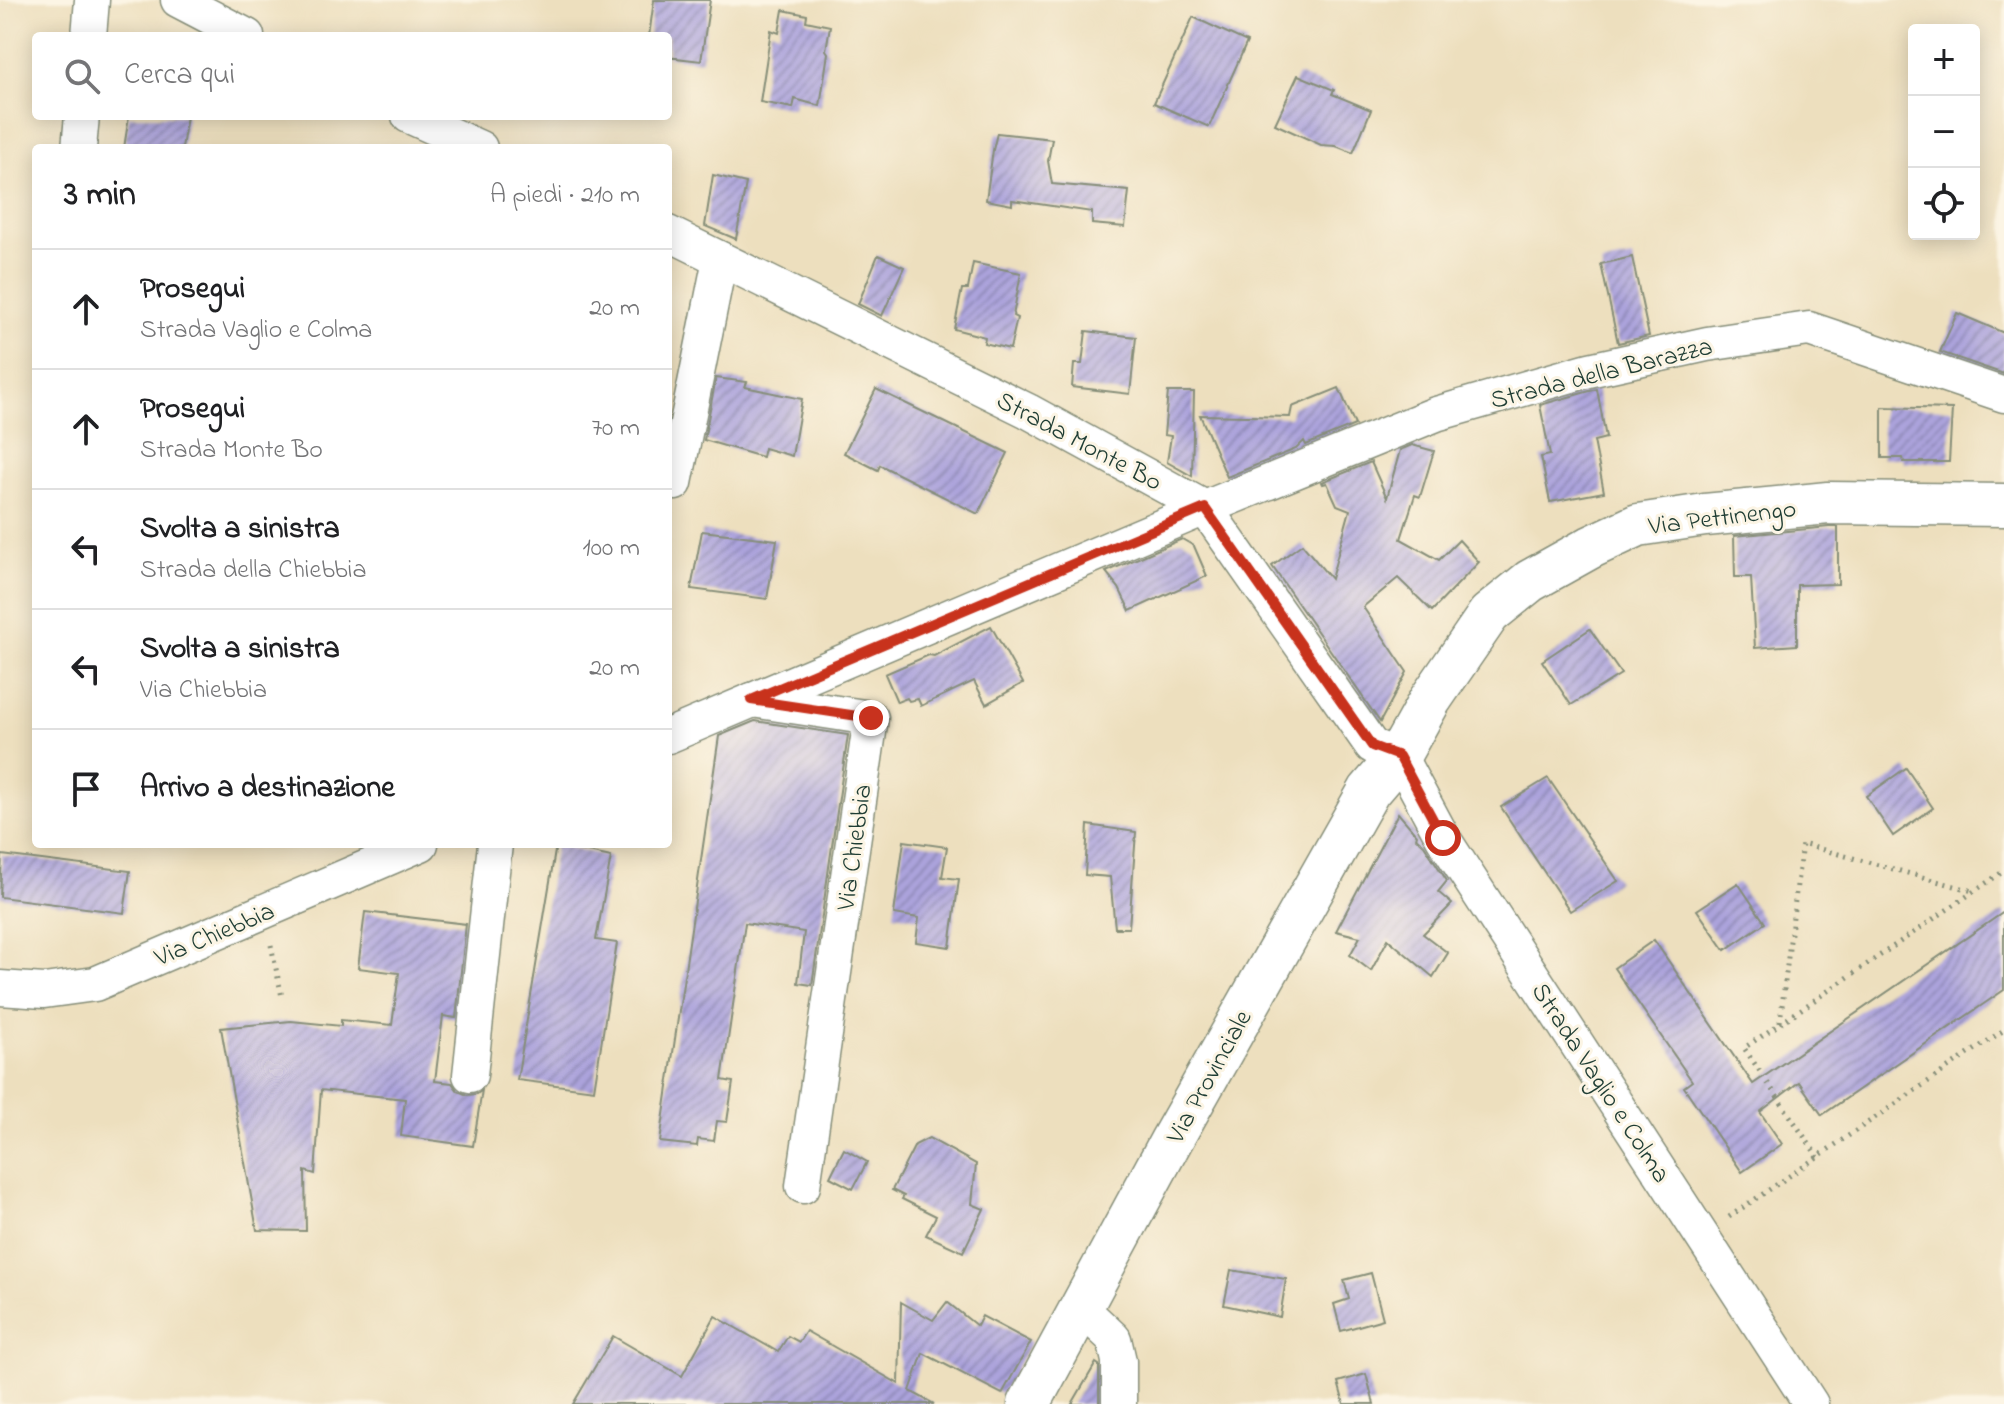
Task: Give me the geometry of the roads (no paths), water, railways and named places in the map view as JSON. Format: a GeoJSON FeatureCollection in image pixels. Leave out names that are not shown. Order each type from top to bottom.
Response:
{"type":"FeatureCollection","features":[{"type":"Feature","properties":{"kind":"main road","name":"Via Pettinengo"},"geometry":{"type":"LineString","coordinates":[[1399,756],[1430,700],[1489,614],[1530,581],[1638,525],[1828,503],[2004,505]]}},
{"type":"Feature","properties":{"kind":"main road","name":"Via Provinciale"},"geometry":{"type":"LineString","coordinates":[[1029,1404],[1171,1141],[1369,791],[1399,756]]}},
{"type":"Feature","properties":{"kind":"street"},"geometry":{"type":"LineString","coordinates":[[89,32],[92,0]]}},
{"type":"Feature","properties":{"kind":"street"},"geometry":{"type":"LineString","coordinates":[[199,5],[241,32]]}},
{"type":"Feature","properties":{"kind":"street"},"geometry":{"type":"LineString","coordinates":[[79,144],[82,120]]}},
{"type":"Feature","properties":{"kind":"street"},"geometry":{"type":"LineString","coordinates":[[418,120],[471,144]]}},
{"type":"Feature","properties":{"kind":"street","name":"Strada Monte Bo"},"geometry":{"type":"LineString","coordinates":[[672,235],[1028,411],[1205,508],[1372,746],[1399,756]]}},
{"type":"Feature","properties":{"kind":"street"},"geometry":{"type":"LineString","coordinates":[[675,483],[720,259]]}},
{"type":"Feature","properties":{"kind":"street","name":"Strada della Barazza"},"geometry":{"type":"LineString","coordinates":[[751,700],[1436,414],[1589,370],[1707,344],[1809,329],[2004,395]]}},
{"type":"Feature","properties":{"kind":"street"},"geometry":{"type":"LineString","coordinates":[[672,734],[751,700]]}},
{"type":"Feature","properties":{"kind":"street","name":"Via Chiebbia"},"geometry":{"type":"LineString","coordinates":[[751,700],[871,718],[803,1186]]}},
{"type":"Feature","properties":{"kind":"street","name":"Strada Vaglio e Colma"},"geometry":{"type":"LineString","coordinates":[[1399,756],[1443,838],[1807,1401]]}},
{"type":"Feature","properties":{"kind":"street","name":"Via Chiebbia"},"geometry":{"type":"LineString","coordinates":[[0,988],[44,991],[95,984],[412,848]]}},
{"type":"Feature","properties":{"kind":"street"},"geometry":{"type":"LineString","coordinates":[[470,1075],[495,848]]}},
{"type":"Feature","properties":{"kind":"street"},"geometry":{"type":"LineString","coordinates":[[1081,1308],[1114,1339],[1119,1361],[1119,1404]]}}]}
